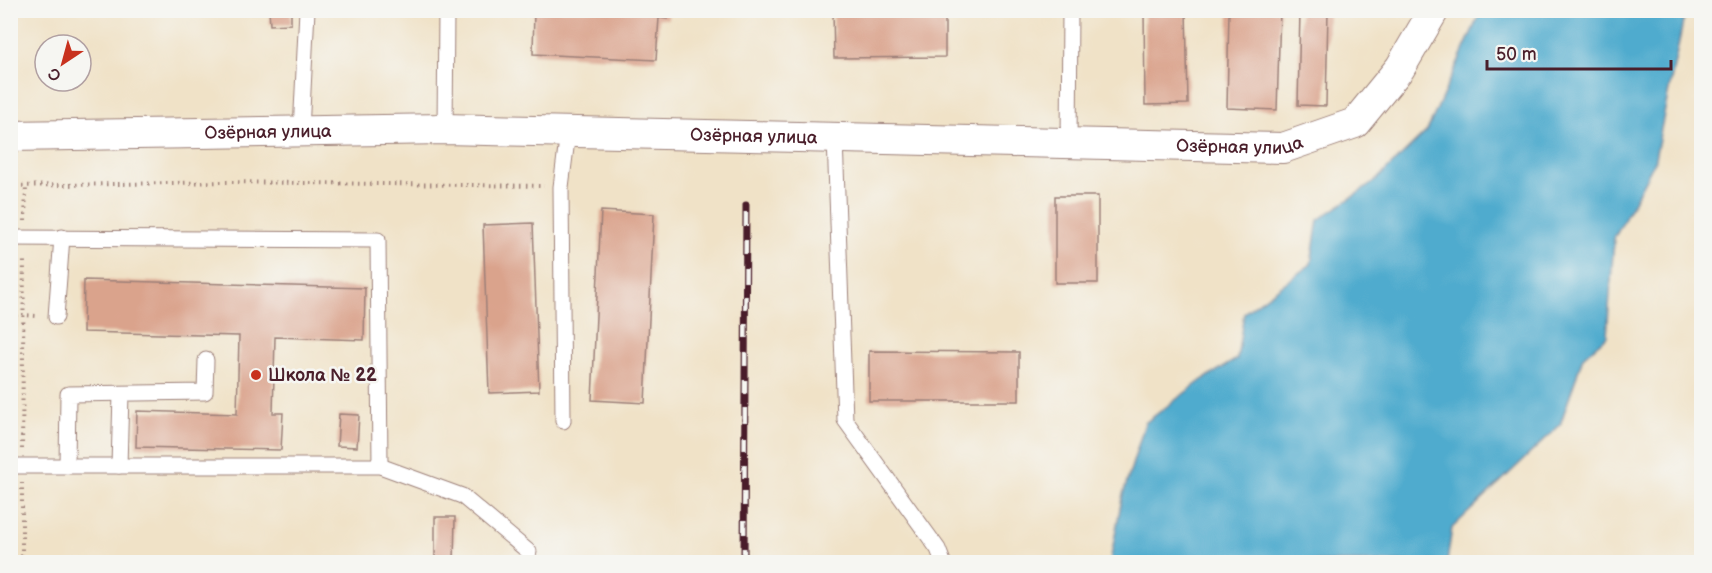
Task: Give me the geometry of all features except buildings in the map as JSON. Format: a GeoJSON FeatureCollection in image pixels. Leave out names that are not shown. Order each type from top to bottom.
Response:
{"type":"FeatureCollection","features":[{"type":"Feature","properties":{"kind":"street","name":"Озёрная улица"},"geometry":{"type":"LineString","coordinates":[[10,136],[445,129],[1283,148],[1355,123],[1400,68],[1434,10]]}},
{"type":"Feature","properties":{"kind":"lane"},"geometry":{"type":"LineString","coordinates":[[301,131],[307,10]]}},
{"type":"Feature","properties":{"kind":"lane"},"geometry":{"type":"LineString","coordinates":[[445,129],[446,10]]}},
{"type":"Feature","properties":{"kind":"lane"},"geometry":{"type":"LineString","coordinates":[[1069,143],[1070,10]]}},
{"type":"Feature","properties":{"kind":"lane"},"geometry":{"type":"LineString","coordinates":[[562,421],[561,187],[568,132]]}},
{"type":"Feature","properties":{"kind":"lane"},"geometry":{"type":"LineString","coordinates":[[835,138],[845,420],[938,549],[943,562]]}},
{"type":"Feature","properties":{"kind":"lane"},"geometry":{"type":"LineString","coordinates":[[17,237],[378,240],[380,466]]}},
{"type":"Feature","properties":{"kind":"lane"},"geometry":{"type":"LineString","coordinates":[[56,317],[62,237]]}},
{"type":"Feature","properties":{"kind":"lane"},"geometry":{"type":"LineString","coordinates":[[67,466],[68,394],[205,392],[206,360]]}},
{"type":"Feature","properties":{"kind":"lane"},"geometry":{"type":"LineString","coordinates":[[119,466],[121,393]]}},
{"type":"Feature","properties":{"kind":"lane"},"geometry":{"type":"LineString","coordinates":[[16,466],[380,466],[462,496],[529,552]]}},
{"type":"Feature","properties":{"kind":"path"},"geometry":{"type":"LineString","coordinates":[[10,186],[226,182],[561,187]]}},
{"type":"Feature","properties":{"kind":"path"},"geometry":{"type":"LineString","coordinates":[[22,562],[16,466],[22,315],[17,237],[26,185]]}},
{"type":"Feature","properties":{"kind":"path"},"geometry":{"type":"LineString","coordinates":[[10,314],[56,317]]}},
{"type":"Feature","properties":{"kind":"water"},"geometry":{"type":"Polygon","coordinates":[[[1481,11],[1689,11],[1683,22],[1654,163],[1614,239],[1607,336],[1583,357],[1560,425],[1452,528],[1447,562],[1110,562],[1122,498],[1145,423],[1202,380],[1237,359],[1244,313],[1311,264],[1318,220],[1373,183],[1427,131],[1481,11]]]}},
{"type":"Feature","properties":{"kind":"railway"},"geometry":{"type":"LineString","coordinates":[[744,562],[746,205]]}},
{"type":"Feature","properties":{"kind":"place","name":"Школа № 22"},"geometry":{"type":"Point","coordinates":[256,375]}}]}
